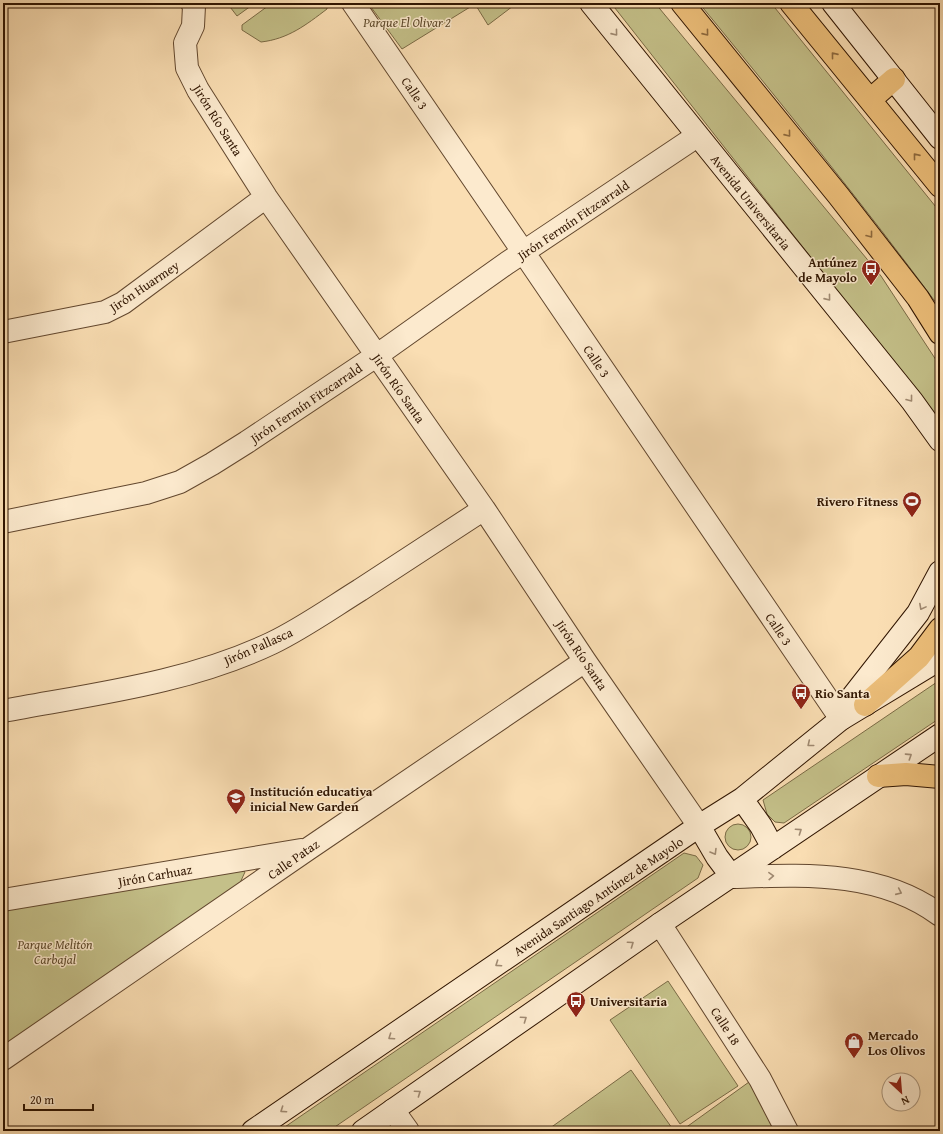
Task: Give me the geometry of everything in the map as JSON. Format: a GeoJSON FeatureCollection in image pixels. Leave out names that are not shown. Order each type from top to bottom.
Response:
{"type":"FeatureCollection","features":[{"type":"Feature","properties":{"kind":"main road"},"geometry":{"type":"LineString","coordinates":[[682,3],[838,195],[918,298],[940,334]]}},
{"type":"Feature","properties":{"kind":"main road"},"geometry":{"type":"LineString","coordinates":[[791,3],[940,186]]}},
{"type":"Feature","properties":{"kind":"main road"},"geometry":{"type":"LineString","coordinates":[[870,100],[894,79]]}},
{"type":"Feature","properties":{"kind":"main road"},"geometry":{"type":"LineString","coordinates":[[865,705],[919,657],[940,629]]}},
{"type":"Feature","properties":{"kind":"main road"},"geometry":{"type":"LineString","coordinates":[[878,776],[906,774],[940,777]]}},
{"type":"Feature","properties":{"kind":"street","name":"Jirón Río Santa"},"geometry":{"type":"LineString","coordinates":[[192,3],[194,6],[193,26],[185,43],[187,68],[198,90],[266,197],[484,510],[585,662],[700,826]]}},
{"type":"Feature","properties":{"kind":"street","name":"Calle 3"},"geometry":{"type":"LineString","coordinates":[[353,3],[840,719]]}},
{"type":"Feature","properties":{"kind":"street","name":"Avenida Universitaria"},"geometry":{"type":"LineString","coordinates":[[590,3],[907,395],[940,440]]}},
{"type":"Feature","properties":{"kind":"street"},"geometry":{"type":"LineString","coordinates":[[833,3],[940,138]]}},
{"type":"Feature","properties":{"kind":"street","name":"Jirón Fermín Fitzcarrald"},"geometry":{"type":"LineString","coordinates":[[3,522],[146,493],[180,482],[247,442],[376,356],[507,263],[697,136]]}},
{"type":"Feature","properties":{"kind":"street","name":"Jirón Huarmey"},"geometry":{"type":"LineString","coordinates":[[3,332],[105,312],[123,303],[266,197]]}},
{"type":"Feature","properties":{"kind":"street","name":"Jirón Pallasca"},"geometry":{"type":"LineString","coordinates":[[3,711],[163,681],[207,668],[246,654],[272,643],[310,622],[484,510]]}},
{"type":"Feature","properties":{"kind":"street"},"geometry":{"type":"LineString","coordinates":[[840,719],[853,696],[918,614],[940,572]]}},
{"type":"Feature","properties":{"kind":"street","name":"Avenida Santiago Antúnez de Mayolo"},"geometry":{"type":"LineString","coordinates":[[253,1131],[700,826],[742,799],[840,719],[940,659]]}},
{"type":"Feature","properties":{"kind":"street","name":"Calle Pataz"},"geometry":{"type":"LineString","coordinates":[[3,1059],[308,848],[585,662]]}},
{"type":"Feature","properties":{"kind":"street"},"geometry":{"type":"LineString","coordinates":[[363,1131],[660,924],[732,877],[940,735]]}},
{"type":"Feature","properties":{"kind":"street"},"geometry":{"type":"LineString","coordinates":[[742,799],[761,826],[773,848]]}},
{"type":"Feature","properties":{"kind":"street"},"geometry":{"type":"LineString","coordinates":[[700,826],[717,857],[732,877]]}},
{"type":"Feature","properties":{"kind":"street","name":"Jirón Carhuaz"},"geometry":{"type":"LineString","coordinates":[[3,900],[308,848]]}},
{"type":"Feature","properties":{"kind":"street"},"geometry":{"type":"LineString","coordinates":[[732,877],[807,876],[846,878],[890,888],[926,904],[940,914]]}},
{"type":"Feature","properties":{"kind":"street","name":"Calle 18"},"geometry":{"type":"LineString","coordinates":[[660,924],[760,1079],[788,1131]]}},
{"type":"Feature","properties":{"kind":"street"},"geometry":{"type":"LineString","coordinates":[[393,1110],[408,1131]]}},
{"type":"Feature","properties":{"kind":"green space"},"geometry":{"type":"Polygon","coordinates":[[[227,3],[255,3],[237,16],[227,3]]]}},
{"type":"Feature","properties":{"kind":"green space"},"geometry":{"type":"Polygon","coordinates":[[[272,3],[327,3],[327,9],[304,26],[280,38],[261,42],[242,30],[242,25],[272,3]]]}},
{"type":"Feature","properties":{"kind":"green space","name":"Parque El Olivar 2"},"geometry":{"type":"Polygon","coordinates":[[[368,3],[517,3],[488,25],[475,4],[402,49],[368,3]]]}},
{"type":"Feature","properties":{"kind":"green space"},"geometry":{"type":"Polygon","coordinates":[[[611,3],[655,3],[881,276],[940,366],[940,422],[927,405],[611,3]]]}},
{"type":"Feature","properties":{"kind":"green space"},"geometry":{"type":"Polygon","coordinates":[[[699,3],[771,3],[940,212],[940,308],[852,192],[699,3]]]}},
{"type":"Feature","properties":{"kind":"green space"},"geometry":{"type":"Polygon","coordinates":[[[940,680],[940,718],[784,823],[775,822],[767,814],[763,800],[940,680]]]}},
{"type":"Feature","properties":{"kind":"green space"},"geometry":{"type":"Polygon","coordinates":[[[738,824],[747,828],[751,837],[747,846],[738,850],[729,846],[725,837],[729,828],[738,824]]]}},
{"type":"Feature","properties":{"kind":"green space"},"geometry":{"type":"Polygon","coordinates":[[[684,853],[696,856],[703,865],[698,878],[329,1131],[279,1131],[684,853]]]}},
{"type":"Feature","properties":{"kind":"green space","name":"Parque Melitón Carbajal"},"geometry":{"type":"Polygon","coordinates":[[[236,867],[245,872],[239,885],[3,1049],[3,910],[236,867]]]}},
{"type":"Feature","properties":{"kind":"green space"},"geometry":{"type":"Polygon","coordinates":[[[668,981],[738,1086],[680,1124],[610,1020],[668,981]]]}},
{"type":"Feature","properties":{"kind":"green space"},"geometry":{"type":"Polygon","coordinates":[[[631,1070],[672,1128],[669,1131],[546,1131],[631,1070]]]}},
{"type":"Feature","properties":{"kind":"green space"},"geometry":{"type":"Polygon","coordinates":[[[749,1082],[775,1131],[681,1131],[749,1082]]]}},
{"type":"Feature","properties":{"kind":"place","name":"Antúnez de Mayolo"},"geometry":{"type":"Point","coordinates":[871,286]}},
{"type":"Feature","properties":{"kind":"place","name":"Rivero Fitness"},"geometry":{"type":"Point","coordinates":[912,518]}},
{"type":"Feature","properties":{"kind":"place","name":"Rio Santa"},"geometry":{"type":"Point","coordinates":[801,710]}},
{"type":"Feature","properties":{"kind":"place","name":"Institución educativa inicial New Garden"},"geometry":{"type":"Point","coordinates":[236,815]}},
{"type":"Feature","properties":{"kind":"place","name":"Universitaria"},"geometry":{"type":"Point","coordinates":[576,1018]}},
{"type":"Feature","properties":{"kind":"place","name":"Mercado Los Olivos"},"geometry":{"type":"Point","coordinates":[854,1059]}}]}
